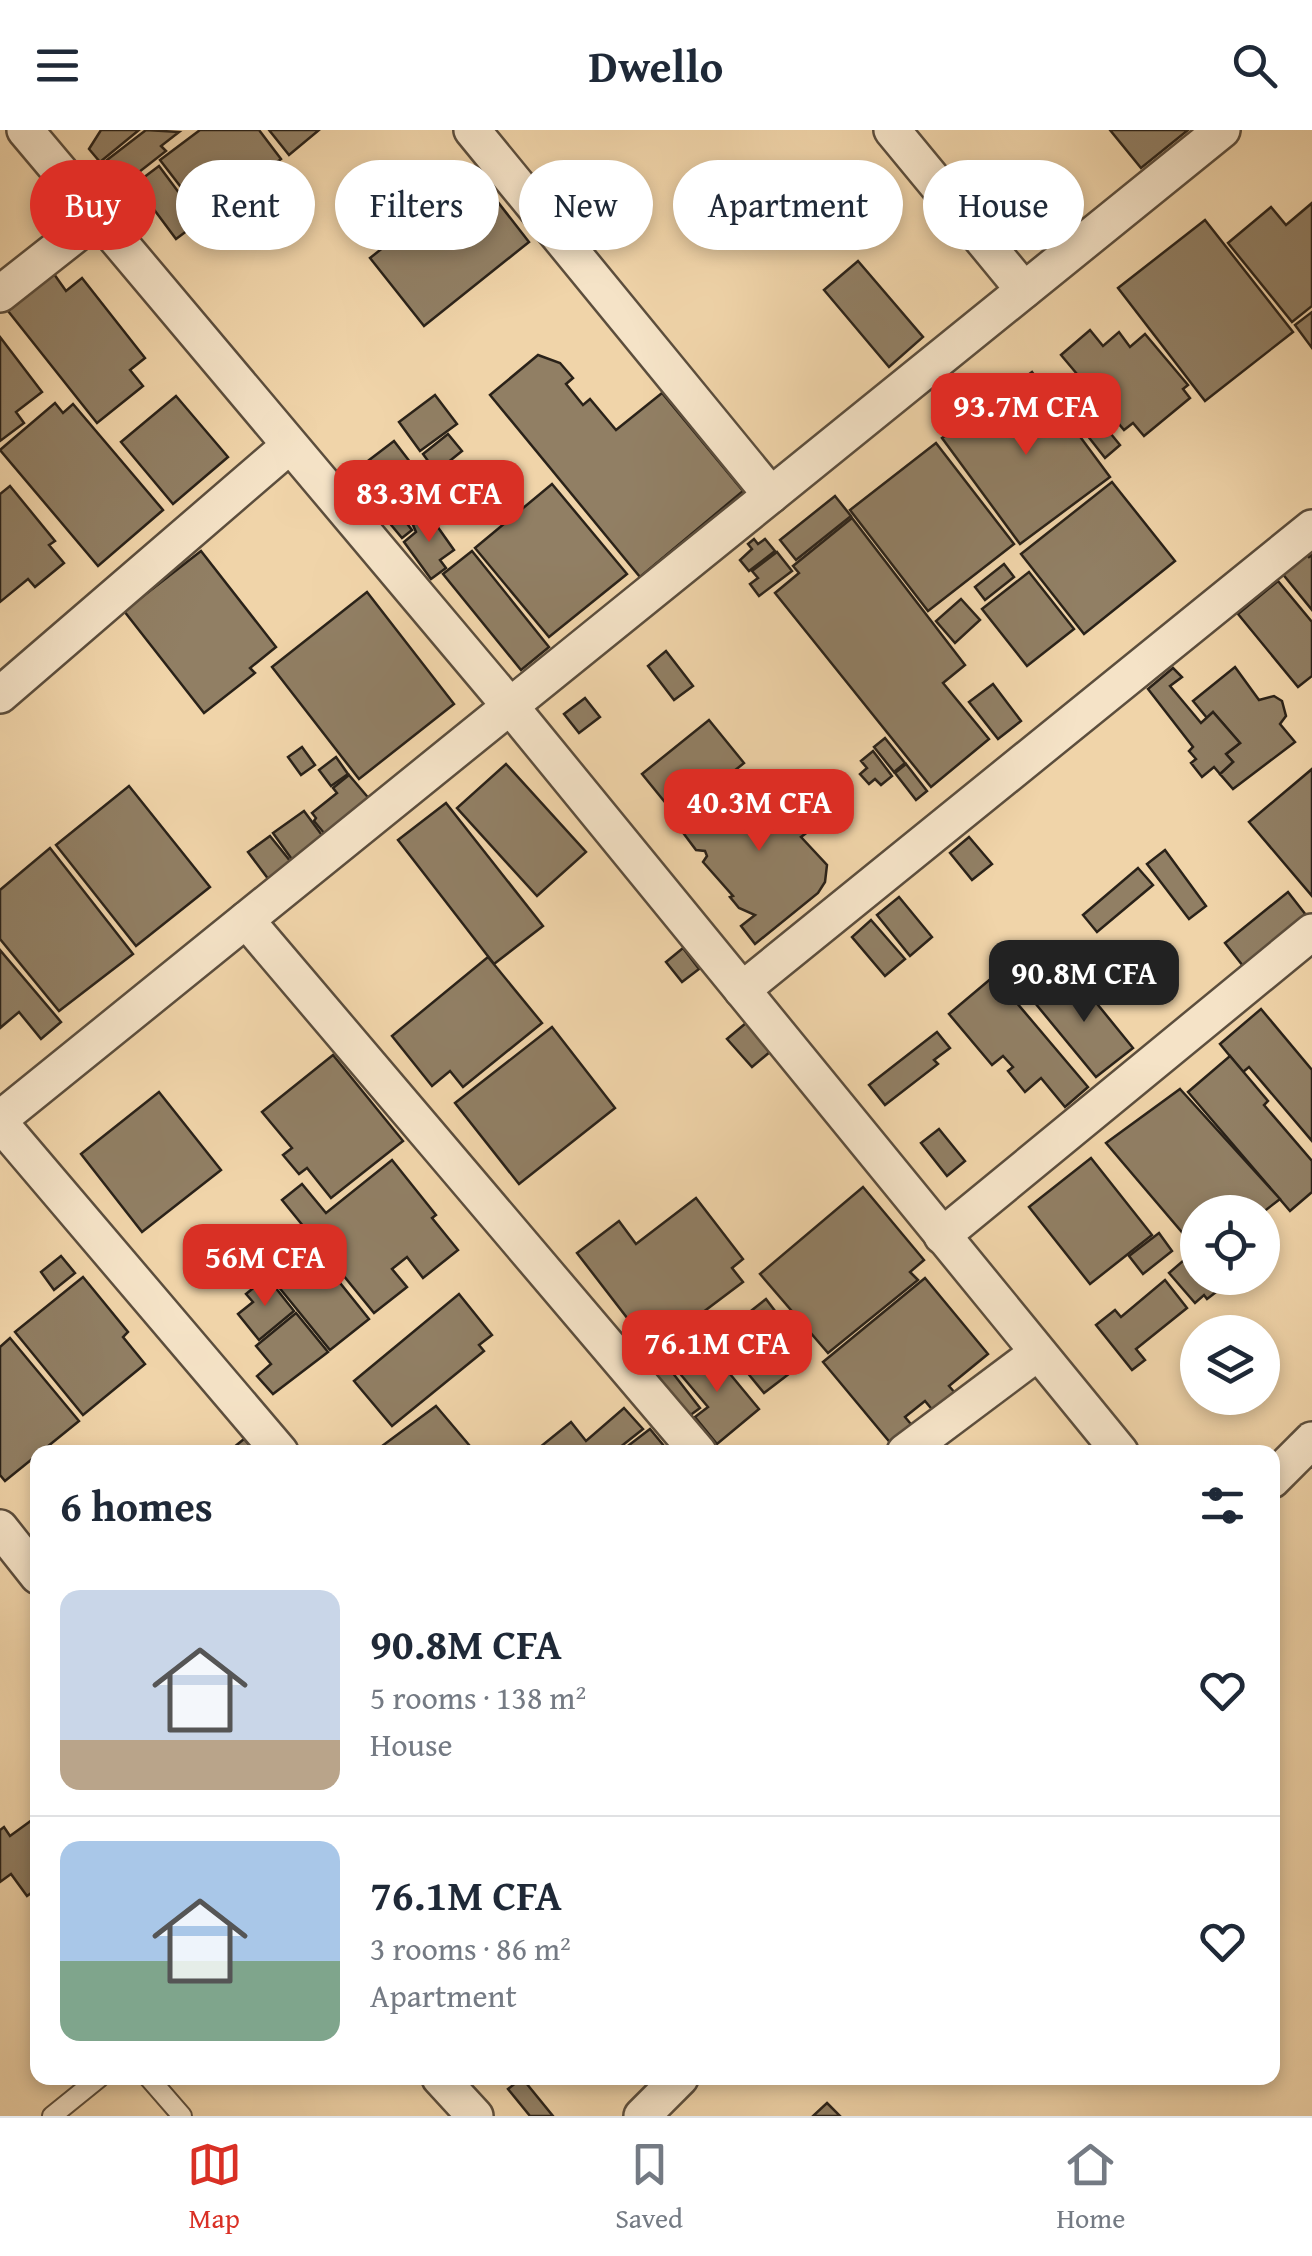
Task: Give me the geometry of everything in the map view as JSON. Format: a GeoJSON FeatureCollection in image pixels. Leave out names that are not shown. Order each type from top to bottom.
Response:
{"type":"FeatureCollection","features":[{"type":"Feature","properties":{"kind":"street"},"geometry":{"type":"LineString","coordinates":[[25,130],[51,160]]}},
{"type":"Feature","properties":{"kind":"street"},"geometry":{"type":"LineString","coordinates":[[472,130],[771,495]]}},
{"type":"Feature","properties":{"kind":"street"},"geometry":{"type":"LineString","coordinates":[[892,130],[1024,290]]}},
{"type":"Feature","properties":{"kind":"street"},"geometry":{"type":"LineString","coordinates":[[274,1445],[0,1121],[1222,130]]}},
{"type":"Feature","properties":{"kind":"street"},"geometry":{"type":"LineString","coordinates":[[0,294],[56,250]]}},
{"type":"Feature","properties":{"kind":"street"},"geometry":{"type":"LineString","coordinates":[[127,250],[510,706],[1114,1445]]}},
{"type":"Feature","properties":{"kind":"street"},"geometry":{"type":"LineString","coordinates":[[0,696],[290,446]]}},
{"type":"Feature","properties":{"kind":"street"},"geometry":{"type":"LineString","coordinates":[[742,990],[1312,528]]}},
{"type":"Feature","properties":{"kind":"street"},"geometry":{"type":"LineString","coordinates":[[246,920],[692,1445]]}},
{"type":"Feature","properties":{"kind":"street"},"geometry":{"type":"LineString","coordinates":[[942,1236],[1312,932]]}},
{"type":"Feature","properties":{"kind":"street"},"geometry":{"type":"LineString","coordinates":[[914,1445],[1036,1353]]}},
{"type":"Feature","properties":{"kind":"street"},"geometry":{"type":"LineString","coordinates":[[1280,1472],[1312,1440]]}},
{"type":"Feature","properties":{"kind":"street"},"geometry":{"type":"LineString","coordinates":[[0,1528],[30,1566]]}},
{"type":"Feature","properties":{"kind":"street"},"geometry":{"type":"LineString","coordinates":[[446,2085],[475,2116]]}},
{"type":"Feature","properties":{"kind":"street"},"geometry":{"type":"LineString","coordinates":[[642,2116],[673,2085]]}},
{"type":"Feature","properties":{"kind":"lane"},"geometry":{"type":"LineString","coordinates":[[52,2116],[90,2085]]}},
{"type":"Feature","properties":{"kind":"lane"},"geometry":{"type":"LineString","coordinates":[[155,2085],[182,2116]]}},
{"type":"Feature","properties":{"kind":"building"},"geometry":{"type":"Polygon","coordinates":[[[101,130],[139,130],[102,160],[89,149],[101,130]]]}},
{"type":"Feature","properties":{"kind":"building"},"geometry":{"type":"Polygon","coordinates":[[[146,130],[179,132],[161,146],[166,151],[154,160],[107,160],[146,130]]]}},
{"type":"Feature","properties":{"kind":"building"},"geometry":{"type":"Polygon","coordinates":[[[200,130],[259,130],[281,159],[176,160],[176,181],[160,160],[200,130]]]}},
{"type":"Feature","properties":{"kind":"building"},"geometry":{"type":"Polygon","coordinates":[[[269,130],[319,130],[289,155],[269,130]]]}},
{"type":"Feature","properties":{"kind":"building"},"geometry":{"type":"Polygon","coordinates":[[[1110,130],[1188,130],[1141,168],[1110,130]]]}},
{"type":"Feature","properties":{"kind":"building"},"geometry":{"type":"Polygon","coordinates":[[[159,166],[176,189],[176,239],[156,212],[159,166]]]}},
{"type":"Feature","properties":{"kind":"building"},"geometry":{"type":"Polygon","coordinates":[[[1312,203],[1312,306],[1292,322],[1228,243],[1271,207],[1286,225],[1312,203]]]}},
{"type":"Feature","properties":{"kind":"building"},"geometry":{"type":"Polygon","coordinates":[[[499,204],[519,229],[519,250],[424,326],[370,258],[380,250],[499,250],[499,204]]]}},
{"type":"Feature","properties":{"kind":"building"},"geometry":{"type":"Polygon","coordinates":[[[1205,220],[1293,332],[1205,401],[1118,288],[1205,220]]]}},
{"type":"Feature","properties":{"kind":"building"},"geometry":{"type":"Polygon","coordinates":[[[858,261],[923,337],[889,367],[824,290],[858,261]]]}},
{"type":"Feature","properties":{"kind":"building"},"geometry":{"type":"Polygon","coordinates":[[[54,274],[66,291],[82,278],[145,358],[130,370],[143,386],[97,423],[8,311],[54,274]]]}},
{"type":"Feature","properties":{"kind":"building"},"geometry":{"type":"Polygon","coordinates":[[[1312,312],[1312,348],[1295,325],[1312,312]]]}},
{"type":"Feature","properties":{"kind":"building"},"geometry":{"type":"Polygon","coordinates":[[[1090,330],[1103,346],[1119,332],[1130,347],[1145,334],[1188,385],[1183,389],[1190,398],[1144,436],[1133,423],[1124,430],[1061,355],[1090,330]]]}},
{"type":"Feature","properties":{"kind":"building"},"geometry":{"type":"Polygon","coordinates":[[[0,337],[42,392],[16,412],[24,423],[0,441],[0,337]]]}},
{"type":"Feature","properties":{"kind":"building"},"geometry":{"type":"Polygon","coordinates":[[[538,355],[560,363],[573,378],[566,384],[583,405],[590,399],[616,430],[662,393],[743,491],[640,577],[490,395],[538,355]]]}},
{"type":"Feature","properties":{"kind":"building"},"geometry":{"type":"Polygon","coordinates":[[[1032,372],[1110,477],[1020,544],[942,438],[1032,372]]]}},
{"type":"Feature","properties":{"kind":"building"},"geometry":{"type":"Polygon","coordinates":[[[435,395],[457,424],[420,451],[399,422],[435,395]]]}},
{"type":"Feature","properties":{"kind":"building"},"geometry":{"type":"Polygon","coordinates":[[[176,396],[228,457],[173,504],[121,442],[176,396]]]}},
{"type":"Feature","properties":{"kind":"building"},"geometry":{"type":"Polygon","coordinates":[[[55,403],[63,413],[73,404],[163,510],[98,566],[0,450],[55,403]]]}},
{"type":"Feature","properties":{"kind":"building"},"geometry":{"type":"Polygon","coordinates":[[[1102,423],[1120,445],[1105,458],[1087,435],[1102,423]]]}},
{"type":"Feature","properties":{"kind":"building"},"geometry":{"type":"Polygon","coordinates":[[[448,434],[462,451],[436,472],[423,454],[448,434]]]}},
{"type":"Feature","properties":{"kind":"building"},"geometry":{"type":"Polygon","coordinates":[[[394,441],[423,479],[373,518],[343,480],[394,441]]]}},
{"type":"Feature","properties":{"kind":"building"},"geometry":{"type":"Polygon","coordinates":[[[936,443],[1014,544],[928,611],[850,510],[936,443]]]}},
{"type":"Feature","properties":{"kind":"building"},"geometry":{"type":"Polygon","coordinates":[[[1112,482],[1175,561],[1084,634],[1021,554],[1112,482]]]}},
{"type":"Feature","properties":{"kind":"building"},"geometry":{"type":"Polygon","coordinates":[[[552,484],[627,574],[549,637],[475,548],[552,484]]]}},
{"type":"Feature","properties":{"kind":"building"},"geometry":{"type":"Polygon","coordinates":[[[10,486],[55,541],[49,545],[64,563],[35,587],[28,579],[0,602],[0,494],[10,486]]]}},
{"type":"Feature","properties":{"kind":"building"},"geometry":{"type":"Polygon","coordinates":[[[835,496],[851,516],[796,560],[780,540],[835,496]]]}},
{"type":"Feature","properties":{"kind":"building"},"geometry":{"type":"Polygon","coordinates":[[[393,506],[412,530],[402,538],[382,514],[393,506]]]}},
{"type":"Feature","properties":{"kind":"building"},"geometry":{"type":"Polygon","coordinates":[[[425,509],[454,550],[440,560],[446,568],[431,579],[404,542],[416,532],[416,516],[425,509]]]}},
{"type":"Feature","properties":{"kind":"building"},"geometry":{"type":"Polygon","coordinates":[[[852,518],[965,665],[943,683],[989,739],[931,787],[775,593],[799,573],[793,566],[852,518]]]}},
{"type":"Feature","properties":{"kind":"building"},"geometry":{"type":"Polygon","coordinates":[[[754,539],[758,544],[765,539],[775,551],[749,571],[740,560],[752,549],[748,544],[754,539]]]}},
{"type":"Feature","properties":{"kind":"building"},"geometry":{"type":"Polygon","coordinates":[[[1301,548],[1309,557],[1312,555],[1312,610],[1277,567],[1301,548]]]}},
{"type":"Feature","properties":{"kind":"building"},"geometry":{"type":"Polygon","coordinates":[[[201,551],[276,647],[250,668],[255,673],[204,713],[124,611],[201,551]]]}},
{"type":"Feature","properties":{"kind":"building"},"geometry":{"type":"Polygon","coordinates":[[[472,551],[549,647],[521,670],[443,574],[472,551]]]}},
{"type":"Feature","properties":{"kind":"building"},"geometry":{"type":"Polygon","coordinates":[[[777,552],[792,571],[759,596],[750,584],[758,578],[752,571],[777,552]]]}},
{"type":"Feature","properties":{"kind":"building"},"geometry":{"type":"Polygon","coordinates":[[[1004,564],[1014,577],[985,600],[975,587],[1004,564]]]}},
{"type":"Feature","properties":{"kind":"building"},"geometry":{"type":"Polygon","coordinates":[[[1029,572],[1074,629],[1027,666],[982,609],[1029,572]]]}},
{"type":"Feature","properties":{"kind":"building"},"geometry":{"type":"Polygon","coordinates":[[[1278,581],[1312,622],[1312,676],[1298,687],[1238,614],[1278,581]]]}},
{"type":"Feature","properties":{"kind":"building"},"geometry":{"type":"Polygon","coordinates":[[[367,592],[454,704],[359,779],[272,667],[367,592]]]}},
{"type":"Feature","properties":{"kind":"building"},"geometry":{"type":"Polygon","coordinates":[[[961,599],[980,620],[955,643],[936,621],[961,599]]]}},
{"type":"Feature","properties":{"kind":"building"},"geometry":{"type":"Polygon","coordinates":[[[666,651],[693,686],[674,700],[648,666],[666,651]]]}},
{"type":"Feature","properties":{"kind":"building"},"geometry":{"type":"Polygon","coordinates":[[[1235,667],[1259,700],[1274,696],[1282,701],[1286,716],[1280,724],[1295,742],[1233,789],[1220,774],[1233,762],[1226,754],[1240,743],[1213,712],[1207,718],[1193,701],[1235,667]]]}},
{"type":"Feature","properties":{"kind":"building"},"geometry":{"type":"Polygon","coordinates":[[[1173,668],[1182,677],[1170,686],[1201,723],[1213,712],[1240,743],[1226,754],[1233,762],[1220,774],[1214,767],[1202,777],[1191,763],[1196,759],[1189,751],[1193,747],[1148,689],[1173,668]]]}},
{"type":"Feature","properties":{"kind":"building"},"geometry":{"type":"Polygon","coordinates":[[[993,684],[1021,721],[998,739],[969,702],[993,684]]]}},
{"type":"Feature","properties":{"kind":"building"},"geometry":{"type":"Polygon","coordinates":[[[585,698],[600,717],[579,733],[564,714],[585,698]]]}},
{"type":"Feature","properties":{"kind":"building"},"geometry":{"type":"Polygon","coordinates":[[[709,720],[744,763],[677,817],[642,774],[709,720]]]}},
{"type":"Feature","properties":{"kind":"building"},"geometry":{"type":"Polygon","coordinates":[[[885,738],[905,763],[894,772],[874,747],[885,738]]]}},
{"type":"Feature","properties":{"kind":"building"},"geometry":{"type":"Polygon","coordinates":[[[302,747],[315,765],[301,775],[288,757],[302,747]]]}},
{"type":"Feature","properties":{"kind":"building"},"geometry":{"type":"Polygon","coordinates":[[[873,751],[892,776],[881,785],[875,779],[869,784],[860,774],[867,768],[861,761],[873,751]]]}},
{"type":"Feature","properties":{"kind":"building"},"geometry":{"type":"Polygon","coordinates":[[[336,757],[348,774],[331,786],[319,770],[336,757]]]}},
{"type":"Feature","properties":{"kind":"building"},"geometry":{"type":"Polygon","coordinates":[[[506,764],[586,852],[537,896],[457,808],[506,764]]]}},
{"type":"Feature","properties":{"kind":"building"},"geometry":{"type":"Polygon","coordinates":[[[906,764],[927,791],[916,800],[895,773],[906,764]]]}},
{"type":"Feature","properties":{"kind":"building"},"geometry":{"type":"Polygon","coordinates":[[[1312,769],[1312,896],[1249,822],[1312,769]]]}},
{"type":"Feature","properties":{"kind":"building"},"geometry":{"type":"Polygon","coordinates":[[[750,772],[767,792],[774,786],[809,831],[801,837],[827,865],[825,882],[818,893],[755,944],[741,926],[755,915],[739,908],[703,862],[705,851],[696,850],[681,830],[712,803],[723,815],[726,812],[719,796],[750,772]]]}},
{"type":"Feature","properties":{"kind":"building"},"geometry":{"type":"Polygon","coordinates":[[[349,775],[377,808],[334,845],[312,813],[337,793],[333,788],[349,775]]]}},
{"type":"Feature","properties":{"kind":"building"},"geometry":{"type":"Polygon","coordinates":[[[129,786],[210,887],[136,946],[56,845],[129,786]]]}},
{"type":"Feature","properties":{"kind":"building"},"geometry":{"type":"Polygon","coordinates":[[[446,803],[543,926],[494,964],[398,840],[446,803]]]}},
{"type":"Feature","properties":{"kind":"building"},"geometry":{"type":"Polygon","coordinates":[[[304,811],[327,842],[296,865],[273,833],[304,811]]]}},
{"type":"Feature","properties":{"kind":"building"},"geometry":{"type":"Polygon","coordinates":[[[270,836],[295,867],[272,884],[248,852],[270,836]]]}},
{"type":"Feature","properties":{"kind":"building"},"geometry":{"type":"Polygon","coordinates":[[[969,837],[992,864],[972,880],[950,853],[969,837]]]}},
{"type":"Feature","properties":{"kind":"building"},"geometry":{"type":"Polygon","coordinates":[[[50,848],[133,954],[59,1011],[0,939],[0,890],[50,848]]]}},
{"type":"Feature","properties":{"kind":"building"},"geometry":{"type":"Polygon","coordinates":[[[1165,850],[1206,906],[1189,919],[1147,864],[1165,850]]]}},
{"type":"Feature","properties":{"kind":"building"},"geometry":{"type":"Polygon","coordinates":[[[1138,868],[1153,885],[1097,932],[1083,915],[1138,868]]]}},
{"type":"Feature","properties":{"kind":"building"},"geometry":{"type":"Polygon","coordinates":[[[1288,892],[1306,915],[1243,966],[1225,943],[1288,892]]]}},
{"type":"Feature","properties":{"kind":"building"},"geometry":{"type":"Polygon","coordinates":[[[899,897],[932,937],[910,956],[877,915],[899,897]]]}},
{"type":"Feature","properties":{"kind":"building"},"geometry":{"type":"Polygon","coordinates":[[[871,920],[905,959],[885,976],[852,937],[871,920]]]}},
{"type":"Feature","properties":{"kind":"building"},"geometry":{"type":"Polygon","coordinates":[[[683,948],[699,969],[682,982],[666,962],[683,948]]]}},
{"type":"Feature","properties":{"kind":"building"},"geometry":{"type":"Polygon","coordinates":[[[0,950],[61,1022],[41,1039],[19,1012],[0,1028],[0,950]]]}},
{"type":"Feature","properties":{"kind":"building"},"geometry":{"type":"Polygon","coordinates":[[[488,957],[542,1023],[463,1087],[450,1071],[432,1086],[392,1036],[488,957]]]}},
{"type":"Feature","properties":{"kind":"building"},"geometry":{"type":"Polygon","coordinates":[[[1072,973],[1133,1048],[1096,1077],[1035,1003],[1072,973]]]}},
{"type":"Feature","properties":{"kind":"building"},"geometry":{"type":"Polygon","coordinates":[[[994,976],[1088,1087],[1065,1107],[1041,1078],[1025,1092],[1008,1071],[1013,1067],[1003,1056],[992,1065],[949,1014],[994,976]]]}},
{"type":"Feature","properties":{"kind":"building"},"geometry":{"type":"Polygon","coordinates":[[[1261,1009],[1312,1070],[1312,1141],[1249,1067],[1243,1072],[1220,1044],[1261,1009]]]}},
{"type":"Feature","properties":{"kind":"building"},"geometry":{"type":"Polygon","coordinates":[[[746,1023],[771,1051],[752,1067],[727,1039],[746,1023]]]}},
{"type":"Feature","properties":{"kind":"building"},"geometry":{"type":"Polygon","coordinates":[[[552,1027],[615,1108],[519,1184],[455,1103],[552,1027]]]}},
{"type":"Feature","properties":{"kind":"building"},"geometry":{"type":"Polygon","coordinates":[[[937,1032],[950,1048],[934,1060],[938,1064],[885,1105],[869,1085],[937,1032]]]}},
{"type":"Feature","properties":{"kind":"building"},"geometry":{"type":"Polygon","coordinates":[[[333,1055],[403,1141],[331,1198],[307,1168],[299,1174],[283,1155],[292,1148],[262,1112],[333,1055]]]}},
{"type":"Feature","properties":{"kind":"building"},"geometry":{"type":"Polygon","coordinates":[[[1230,1056],[1268,1101],[1264,1105],[1312,1161],[1312,1192],[1290,1211],[1188,1092],[1230,1056]]]}},
{"type":"Feature","properties":{"kind":"building"},"geometry":{"type":"Polygon","coordinates":[[[1180,1089],[1276,1195],[1180,1195],[1180,1230],[1106,1143],[1180,1089]]]}},
{"type":"Feature","properties":{"kind":"building"},"geometry":{"type":"Polygon","coordinates":[[[159,1092],[221,1170],[142,1232],[81,1154],[159,1092]]]}},
{"type":"Feature","properties":{"kind":"building"},"geometry":{"type":"Polygon","coordinates":[[[939,1129],[965,1161],[947,1176],[921,1143],[939,1129]]]}},
{"type":"Feature","properties":{"kind":"building"},"geometry":{"type":"Polygon","coordinates":[[[1091,1158],[1152,1235],[1090,1284],[1029,1207],[1091,1158]]]}},
{"type":"Feature","properties":{"kind":"building"},"geometry":{"type":"Polygon","coordinates":[[[392,1160],[458,1250],[423,1278],[407,1257],[392,1269],[407,1287],[374,1313],[282,1200],[302,1184],[326,1213],[392,1160]]]}},
{"type":"Feature","properties":{"kind":"building"},"geometry":{"type":"Polygon","coordinates":[[[863,1187],[924,1260],[910,1272],[918,1280],[828,1353],[760,1274],[863,1187]]]}},
{"type":"Feature","properties":{"kind":"building"},"geometry":{"type":"Polygon","coordinates":[[[696,1198],[743,1259],[732,1268],[743,1282],[666,1340],[661,1335],[648,1345],[577,1253],[619,1221],[636,1244],[696,1198]]]}},
{"type":"Feature","properties":{"kind":"building"},"geometry":{"type":"Polygon","coordinates":[[[1159,1233],[1172,1251],[1143,1274],[1129,1256],[1159,1233]]]}},
{"type":"Feature","properties":{"kind":"building"},"geometry":{"type":"Polygon","coordinates":[[[308,1243],[369,1319],[330,1350],[269,1275],[308,1243]]]}},
{"type":"Feature","properties":{"kind":"building"},"geometry":{"type":"Polygon","coordinates":[[[61,1256],[75,1273],[54,1290],[41,1272],[61,1256]]]}},
{"type":"Feature","properties":{"kind":"building"},"geometry":{"type":"Polygon","coordinates":[[[1180,1264],[1180,1286],[1169,1273],[1180,1264]]]}},
{"type":"Feature","properties":{"kind":"building"},"geometry":{"type":"Polygon","coordinates":[[[83,1277],[128,1332],[123,1337],[145,1364],[83,1415],[15,1332],[83,1277]]]}},
{"type":"Feature","properties":{"kind":"building"},"geometry":{"type":"Polygon","coordinates":[[[267,1277],[294,1311],[259,1340],[238,1314],[253,1302],[246,1294],[267,1277]]]}},
{"type":"Feature","properties":{"kind":"building"},"geometry":{"type":"Polygon","coordinates":[[[925,1278],[988,1354],[949,1386],[962,1401],[940,1419],[925,1401],[905,1417],[920,1435],[907,1445],[892,1445],[823,1362],[925,1278]]]}},
{"type":"Feature","properties":{"kind":"building"},"geometry":{"type":"Polygon","coordinates":[[[1165,1280],[1187,1308],[1136,1349],[1145,1360],[1132,1370],[1096,1325],[1115,1310],[1121,1317],[1165,1280]]]}},
{"type":"Feature","properties":{"kind":"building"},"geometry":{"type":"Polygon","coordinates":[[[459,1294],[492,1335],[479,1345],[484,1351],[392,1426],[354,1381],[459,1294]]]}},
{"type":"Feature","properties":{"kind":"building"},"geometry":{"type":"Polygon","coordinates":[[[1188,1295],[1204,1295],[1195,1303],[1188,1295]]]}},
{"type":"Feature","properties":{"kind":"building"},"geometry":{"type":"Polygon","coordinates":[[[766,1299],[800,1344],[796,1347],[807,1360],[764,1393],[718,1337],[766,1299]]]}},
{"type":"Feature","properties":{"kind":"building"},"geometry":{"type":"Polygon","coordinates":[[[296,1313],[328,1352],[273,1394],[257,1376],[271,1364],[256,1346],[296,1313]]]}},
{"type":"Feature","properties":{"kind":"building"},"geometry":{"type":"Polygon","coordinates":[[[10,1338],[79,1421],[49,1445],[30,1445],[30,1461],[5,1481],[0,1475],[0,1347],[10,1338]]]}},
{"type":"Feature","properties":{"kind":"building"},"geometry":{"type":"Polygon","coordinates":[[[706,1345],[759,1409],[717,1444],[695,1417],[708,1407],[676,1369],[706,1345]]]}},
{"type":"Feature","properties":{"kind":"building"},"geometry":{"type":"Polygon","coordinates":[[[654,1349],[700,1408],[685,1419],[639,1360],[654,1349]]]}},
{"type":"Feature","properties":{"kind":"building"},"geometry":{"type":"Polygon","coordinates":[[[436,1406],[469,1445],[383,1445],[436,1406]]]}},
{"type":"Feature","properties":{"kind":"building"},"geometry":{"type":"Polygon","coordinates":[[[624,1408],[643,1429],[623,1445],[543,1445],[571,1422],[586,1441],[624,1408]]]}},
{"type":"Feature","properties":{"kind":"building"},"geometry":{"type":"Polygon","coordinates":[[[650,1429],[663,1445],[629,1445],[650,1429]]]}},
{"type":"Feature","properties":{"kind":"building"},"geometry":{"type":"Polygon","coordinates":[[[30,1821],[27,1896],[11,1874],[0,1882],[0,1830],[4,1827],[10,1836],[30,1821]]]}},
{"type":"Feature","properties":{"kind":"building"},"geometry":{"type":"Polygon","coordinates":[[[528,2085],[553,2116],[530,2116],[508,2089],[528,2085]]]}},
{"type":"Feature","properties":{"kind":"building"},"geometry":{"type":"Polygon","coordinates":[[[827,2103],[840,2116],[813,2116],[827,2103]]]}}]}
